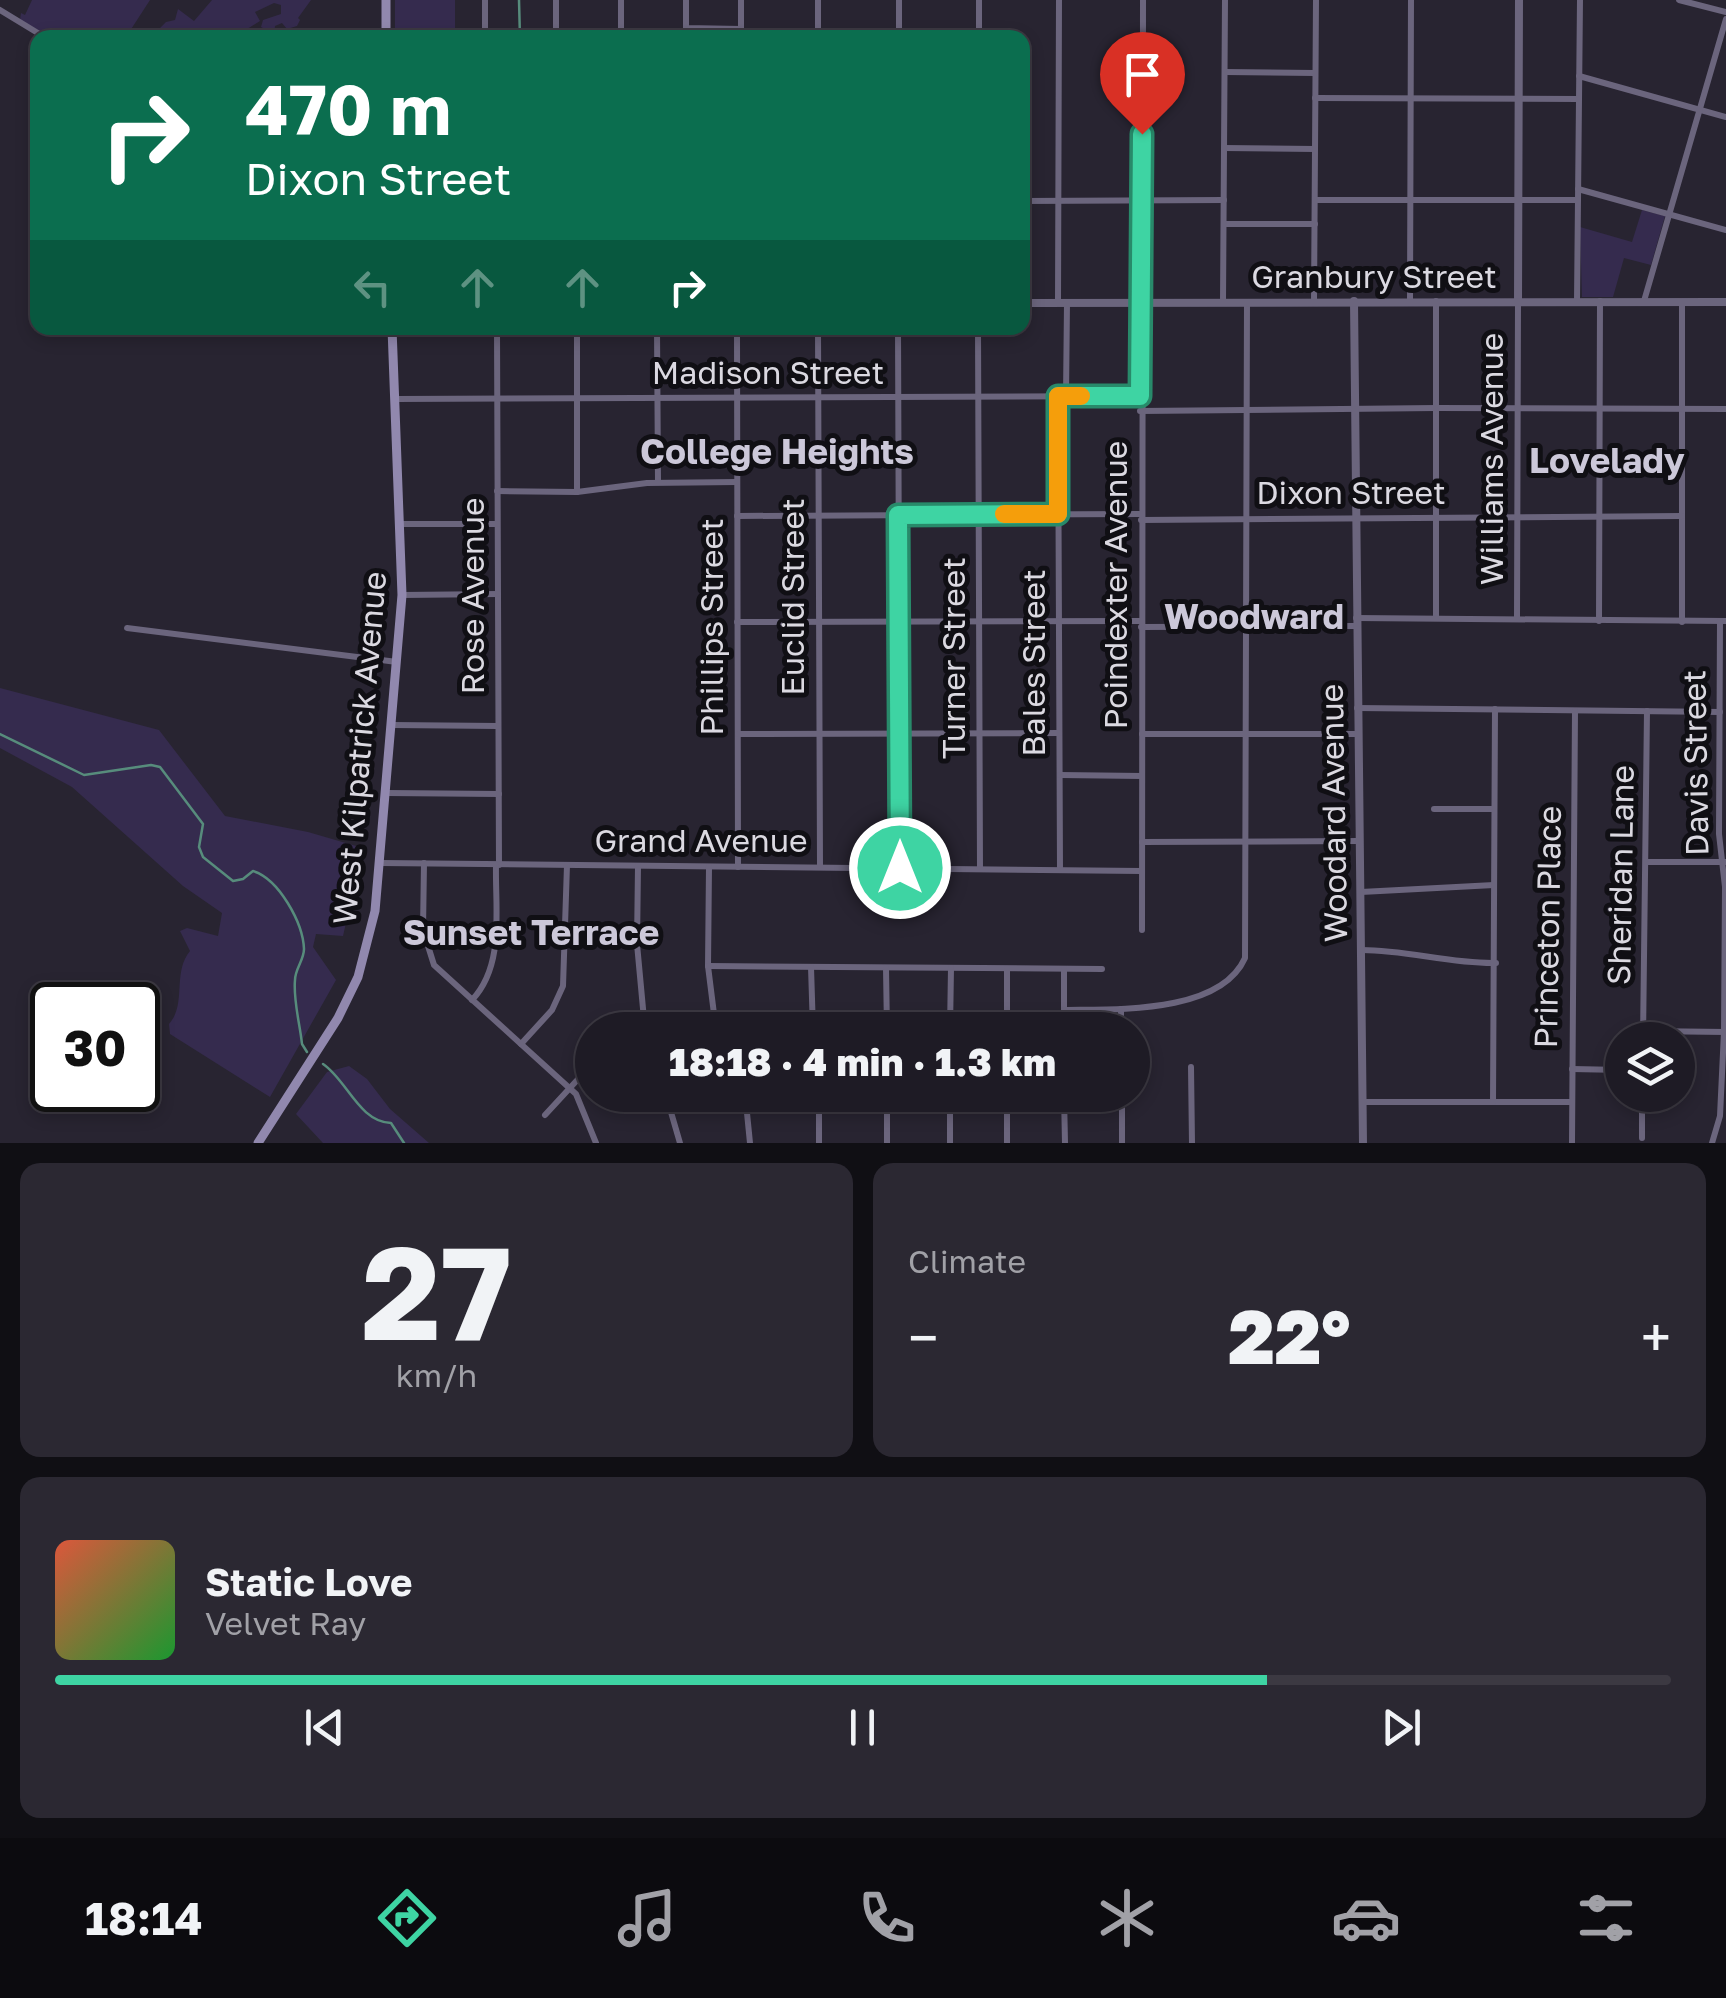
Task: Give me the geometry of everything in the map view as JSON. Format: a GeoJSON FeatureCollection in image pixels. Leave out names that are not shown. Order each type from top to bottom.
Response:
{"type":"FeatureCollection","features":[{"type":"Feature","properties":{"kind":"main road"},"geometry":{"type":"LineString","coordinates":[[386,0],[386,30]]}},
{"type":"Feature","properties":{"kind":"main road","name":"West Kilpatrick Avenue"},"geometry":{"type":"LineString","coordinates":[[258,1143],[331,1031],[358,978],[375,910],[402,594],[392,335]]}},
{"type":"Feature","properties":{"kind":"street"},"geometry":{"type":"LineString","coordinates":[[484,30],[485,0]]}},
{"type":"Feature","properties":{"kind":"street"},"geometry":{"type":"LineString","coordinates":[[556,0],[556,30]]}},
{"type":"Feature","properties":{"kind":"street"},"geometry":{"type":"LineString","coordinates":[[621,0],[621,30]]}},
{"type":"Feature","properties":{"kind":"street"},"geometry":{"type":"LineString","coordinates":[[686,0],[686,28],[708,30]]}},
{"type":"Feature","properties":{"kind":"street"},"geometry":{"type":"LineString","coordinates":[[741,30],[742,0]]}},
{"type":"Feature","properties":{"kind":"street"},"geometry":{"type":"LineString","coordinates":[[818,0],[818,30]]}},
{"type":"Feature","properties":{"kind":"street"},"geometry":{"type":"LineString","coordinates":[[899,0],[899,30]]}},
{"type":"Feature","properties":{"kind":"street"},"geometry":{"type":"LineString","coordinates":[[979,0],[979,30]]}},
{"type":"Feature","properties":{"kind":"street","name":"Bales Street"},"geometry":{"type":"LineString","coordinates":[[1059,0],[1060,870]]}},
{"type":"Feature","properties":{"kind":"street","name":"Poindexter Avenue"},"geometry":{"type":"LineString","coordinates":[[1142,930],[1143,0]]}},
{"type":"Feature","properties":{"kind":"street"},"geometry":{"type":"LineString","coordinates":[[1223,302],[1225,0]]}},
{"type":"Feature","properties":{"kind":"street"},"geometry":{"type":"LineString","coordinates":[[1314,301],[1316,0]]}},
{"type":"Feature","properties":{"kind":"street"},"geometry":{"type":"LineString","coordinates":[[1410,301],[1411,0]]}},
{"type":"Feature","properties":{"kind":"street","name":"Williams Avenue"},"geometry":{"type":"LineString","coordinates":[[1517,619],[1519,0]]}},
{"type":"Feature","properties":{"kind":"street"},"geometry":{"type":"LineString","coordinates":[[1577,301],[1580,0]]}},
{"type":"Feature","properties":{"kind":"street"},"geometry":{"type":"LineString","coordinates":[[1644,302],[1726,16],[1679,0]]}},
{"type":"Feature","properties":{"kind":"street"},"geometry":{"type":"LineString","coordinates":[[0,10],[33,30]]}},
{"type":"Feature","properties":{"kind":"street"},"geometry":{"type":"LineString","coordinates":[[1224,72],[1316,73]]}},
{"type":"Feature","properties":{"kind":"street"},"geometry":{"type":"LineString","coordinates":[[1579,76],[1726,117]]}},
{"type":"Feature","properties":{"kind":"street"},"geometry":{"type":"LineString","coordinates":[[1315,98],[1579,99]]}},
{"type":"Feature","properties":{"kind":"street"},"geometry":{"type":"LineString","coordinates":[[1224,148],[1315,148]]}},
{"type":"Feature","properties":{"kind":"street"},"geometry":{"type":"LineString","coordinates":[[1578,189],[1726,230]]}},
{"type":"Feature","properties":{"kind":"street"},"geometry":{"type":"LineString","coordinates":[[1030,201],[1224,200]]}},
{"type":"Feature","properties":{"kind":"street"},"geometry":{"type":"LineString","coordinates":[[1315,200],[1578,200]]}},
{"type":"Feature","properties":{"kind":"street"},"geometry":{"type":"LineString","coordinates":[[1224,224],[1314,224]]}},
{"type":"Feature","properties":{"kind":"street","name":"Woodard Avenue"},"geometry":{"type":"LineString","coordinates":[[1354,301],[1363,1143]]}},
{"type":"Feature","properties":{"kind":"street"},"geometry":{"type":"LineString","coordinates":[[1436,301],[1436,618]]}},
{"type":"Feature","properties":{"kind":"street"},"geometry":{"type":"LineString","coordinates":[[1064,969],[1064,1010],[1160,1008],[1221,986],[1236,974],[1247,948],[1246,302]]}},
{"type":"Feature","properties":{"kind":"street"},"geometry":{"type":"LineString","coordinates":[[1599,621],[1600,302]]}},
{"type":"Feature","properties":{"kind":"street"},"geometry":{"type":"LineString","coordinates":[[1682,302],[1682,622]]}},
{"type":"Feature","properties":{"kind":"street","name":"Granbury Street"},"geometry":{"type":"LineString","coordinates":[[1030,303],[1726,302]]}},
{"type":"Feature","properties":{"kind":"street","name":"Rose Avenue"},"geometry":{"type":"LineString","coordinates":[[472,1000],[494,963],[499,794],[497,335]]}},
{"type":"Feature","properties":{"kind":"street"},"geometry":{"type":"LineString","coordinates":[[577,335],[577,492]]}},
{"type":"Feature","properties":{"kind":"street"},"geometry":{"type":"LineString","coordinates":[[657,335],[658,482]]}},
{"type":"Feature","properties":{"kind":"street","name":"Phillips Street"},"geometry":{"type":"LineString","coordinates":[[737,335],[738,867]]}},
{"type":"Feature","properties":{"kind":"street","name":"Euclid Street"},"geometry":{"type":"LineString","coordinates":[[818,335],[820,867]]}},
{"type":"Feature","properties":{"kind":"street"},"geometry":{"type":"LineString","coordinates":[[898,335],[900,868]]}},
{"type":"Feature","properties":{"kind":"street","name":"Turner Street"},"geometry":{"type":"LineString","coordinates":[[978,335],[980,869]]}},
{"type":"Feature","properties":{"kind":"street","name":"Madison Street"},"geometry":{"type":"LineString","coordinates":[[396,399],[1140,396]]}},
{"type":"Feature","properties":{"kind":"street"},"geometry":{"type":"LineString","coordinates":[[1140,411],[1726,409]]}},
{"type":"Feature","properties":{"kind":"street"},"geometry":{"type":"LineString","coordinates":[[497,491],[577,492],[658,482],[736,482]]}},
{"type":"Feature","properties":{"kind":"street","name":"Dixon Street"},"geometry":{"type":"LineString","coordinates":[[737,516],[1682,516]]}},
{"type":"Feature","properties":{"kind":"street"},"geometry":{"type":"LineString","coordinates":[[402,524],[497,524]]}},
{"type":"Feature","properties":{"kind":"street"},"geometry":{"type":"LineString","coordinates":[[402,594],[498,594]]}},
{"type":"Feature","properties":{"kind":"street"},"geometry":{"type":"LineString","coordinates":[[737,622],[979,621],[1246,627],[1436,618],[1723,621]]}},
{"type":"Feature","properties":{"kind":"street","name":"Davis Street"},"geometry":{"type":"LineString","coordinates":[[1712,1143],[1720,1116],[1725,1032],[1720,712],[1723,621]]}},
{"type":"Feature","properties":{"kind":"street"},"geometry":{"type":"LineString","coordinates":[[127,628],[398,662]]}},
{"type":"Feature","properties":{"kind":"street"},"geometry":{"type":"LineString","coordinates":[[1356,708],[1720,712]]}},
{"type":"Feature","properties":{"kind":"street"},"geometry":{"type":"LineString","coordinates":[[1493,1102],[1495,709]]}},
{"type":"Feature","properties":{"kind":"street","name":"Princeton Place"},"geometry":{"type":"LineString","coordinates":[[1572,1143],[1575,711]]}},
{"type":"Feature","properties":{"kind":"street","name":"Sheridan Lane"},"geometry":{"type":"LineString","coordinates":[[1643,1022],[1647,711]]}},
{"type":"Feature","properties":{"kind":"street"},"geometry":{"type":"LineString","coordinates":[[392,724],[498,726]]}},
{"type":"Feature","properties":{"kind":"street"},"geometry":{"type":"LineString","coordinates":[[738,734],[1059,734]]}},
{"type":"Feature","properties":{"kind":"street"},"geometry":{"type":"LineString","coordinates":[[1142,734],[1357,734]]}},
{"type":"Feature","properties":{"kind":"street"},"geometry":{"type":"LineString","coordinates":[[1060,775],[1142,776]]}},
{"type":"Feature","properties":{"kind":"street"},"geometry":{"type":"LineString","coordinates":[[386,794],[499,794]]}},
{"type":"Feature","properties":{"kind":"street"},"geometry":{"type":"LineString","coordinates":[[1434,809],[1494,810]]}},
{"type":"Feature","properties":{"kind":"street"},"geometry":{"type":"LineString","coordinates":[[1142,842],[1360,841]]}},
{"type":"Feature","properties":{"kind":"street"},"geometry":{"type":"LineString","coordinates":[[1646,862],[1724,862]]}},
{"type":"Feature","properties":{"kind":"street","name":"Grand Avenue"},"geometry":{"type":"LineString","coordinates":[[380,863],[1142,871]]}},
{"type":"Feature","properties":{"kind":"street"},"geometry":{"type":"LineString","coordinates":[[424,863],[423,930],[427,949],[440,972],[570,1087],[583,1106],[596,1143]]}},
{"type":"Feature","properties":{"kind":"street"},"geometry":{"type":"LineString","coordinates":[[521,1044],[552,1010],[563,986],[567,866]]}},
{"type":"Feature","properties":{"kind":"street"},"geometry":{"type":"LineString","coordinates":[[638,866],[637,944],[643,1012]]}},
{"type":"Feature","properties":{"kind":"street"},"geometry":{"type":"LineString","coordinates":[[708,866],[708,966],[714,1012]]}},
{"type":"Feature","properties":{"kind":"street"},"geometry":{"type":"LineString","coordinates":[[1362,892],[1494,885]]}},
{"type":"Feature","properties":{"kind":"street"},"geometry":{"type":"LineString","coordinates":[[1362,950],[1423,955],[1459,964],[1496,963]]}},
{"type":"Feature","properties":{"kind":"street"},"geometry":{"type":"LineString","coordinates":[[708,966],[1102,969]]}},
{"type":"Feature","properties":{"kind":"street"},"geometry":{"type":"LineString","coordinates":[[811,967],[813,1012]]}},
{"type":"Feature","properties":{"kind":"street"},"geometry":{"type":"LineString","coordinates":[[886,968],[887,1012]]}},
{"type":"Feature","properties":{"kind":"street"},"geometry":{"type":"LineString","coordinates":[[950,1012],[951,968]]}},
{"type":"Feature","properties":{"kind":"street"},"geometry":{"type":"LineString","coordinates":[[1007,969],[1007,1012]]}},
{"type":"Feature","properties":{"kind":"street"},"geometry":{"type":"LineString","coordinates":[[1695,1033],[1725,1032]]}},
{"type":"Feature","properties":{"kind":"street"},"geometry":{"type":"LineString","coordinates":[[1192,1067],[1192,1143]]}},
{"type":"Feature","properties":{"kind":"street"},"geometry":{"type":"LineString","coordinates":[[1572,1069],[1605,1070]]}},
{"type":"Feature","properties":{"kind":"street"},"geometry":{"type":"LineString","coordinates":[[545,1115],[575,1082]]}},
{"type":"Feature","properties":{"kind":"street"},"geometry":{"type":"LineString","coordinates":[[1363,1102],[1572,1102]]}},
{"type":"Feature","properties":{"kind":"street"},"geometry":{"type":"LineString","coordinates":[[672,1112],[680,1143]]}},
{"type":"Feature","properties":{"kind":"street"},"geometry":{"type":"LineString","coordinates":[[745,1112],[750,1143]]}},
{"type":"Feature","properties":{"kind":"street"},"geometry":{"type":"LineString","coordinates":[[819,1112],[819,1143]]}},
{"type":"Feature","properties":{"kind":"street"},"geometry":{"type":"LineString","coordinates":[[887,1112],[887,1143]]}},
{"type":"Feature","properties":{"kind":"street"},"geometry":{"type":"LineString","coordinates":[[950,1112],[950,1143]]}},
{"type":"Feature","properties":{"kind":"street"},"geometry":{"type":"LineString","coordinates":[[1007,1112],[1007,1143]]}},
{"type":"Feature","properties":{"kind":"street"},"geometry":{"type":"LineString","coordinates":[[1064,1112],[1065,1143]]}},
{"type":"Feature","properties":{"kind":"street"},"geometry":{"type":"LineString","coordinates":[[1122,1112],[1122,1143]]}},
{"type":"Feature","properties":{"kind":"street"},"geometry":{"type":"LineString","coordinates":[[1642,1112],[1642,1138]]}},
{"type":"Feature","properties":{"kind":"shaded area"},"geometry":{"type":"Polygon","coordinates":[[[32,0],[150,0],[131,30],[38,30],[20,20],[21,13],[25,15],[32,0]]]}},
{"type":"Feature","properties":{"kind":"shaded area"},"geometry":{"type":"Polygon","coordinates":[[[212,0],[311,0],[297,26],[287,29],[282,23],[274,30],[261,27],[263,20],[281,14],[281,5],[274,3],[255,12],[260,21],[245,30],[158,30],[175,20],[178,9],[194,21],[212,0]]]}},
{"type":"Feature","properties":{"kind":"shaded area"},"geometry":{"type":"Polygon","coordinates":[[[395,0],[455,0],[455,30],[395,30],[395,0]]]}},
{"type":"Feature","properties":{"kind":"shaded area"},"geometry":{"type":"Polygon","coordinates":[[[1642,210],[1665,216],[1651,265],[1624,258],[1613,297],[1582,297],[1580,227],[1632,242],[1642,210]]]}},
{"type":"Feature","properties":{"kind":"shaded area"},"geometry":{"type":"Polygon","coordinates":[[[0,688],[159,730],[225,816],[308,832],[363,848],[343,936],[316,934],[313,947],[336,980],[270,1097],[170,1034],[182,969],[190,951],[180,931],[187,928],[218,936],[222,913],[183,886],[72,787],[0,748],[0,688]]]}},
{"type":"Feature","properties":{"kind":"shaded area"},"geometry":{"type":"Polygon","coordinates":[[[349,1066],[367,1079],[390,1109],[429,1143],[323,1143],[296,1114],[327,1072],[349,1066]]]}},
{"type":"Feature","properties":{"kind":"waterway"},"geometry":{"type":"LineString","coordinates":[[519,0],[520,30]]}},
{"type":"Feature","properties":{"kind":"waterway"},"geometry":{"type":"LineString","coordinates":[[0,734],[84,775],[160,767],[203,824],[199,847],[203,857],[233,881],[253,871],[272,883],[294,915],[303,939],[295,996],[302,1044],[307,1052]]}},
{"type":"Feature","properties":{"kind":"waterway"},"geometry":{"type":"LineString","coordinates":[[323,1064],[370,1116],[391,1123],[404,1143]]}},
{"type":"Feature","properties":{"kind":"slow traffic"},"geometry":{"type":"LineString","coordinates":[[1004,514],[1058,514],[1058,396],[1081,396]]}},
{"type":"Feature","properties":{"kind":"district","name":"College Heights"},"geometry":{"type":"Point","coordinates":[777,452]}},
{"type":"Feature","properties":{"kind":"district","name":"Lovelady"},"geometry":{"type":"Point","coordinates":[1607,461]}},
{"type":"Feature","properties":{"kind":"district","name":"Woodward"},"geometry":{"type":"Point","coordinates":[1254,617]}},
{"type":"Feature","properties":{"kind":"district","name":"Sunset Terrace"},"geometry":{"type":"Point","coordinates":[531,933]}},
{"type":"Feature","properties":{"kind":"route"},"geometry":{"type":"LineString","coordinates":[[900,868],[898,515],[1058,514],[1058,396],[1140,396],[1142,134]]}}]}
